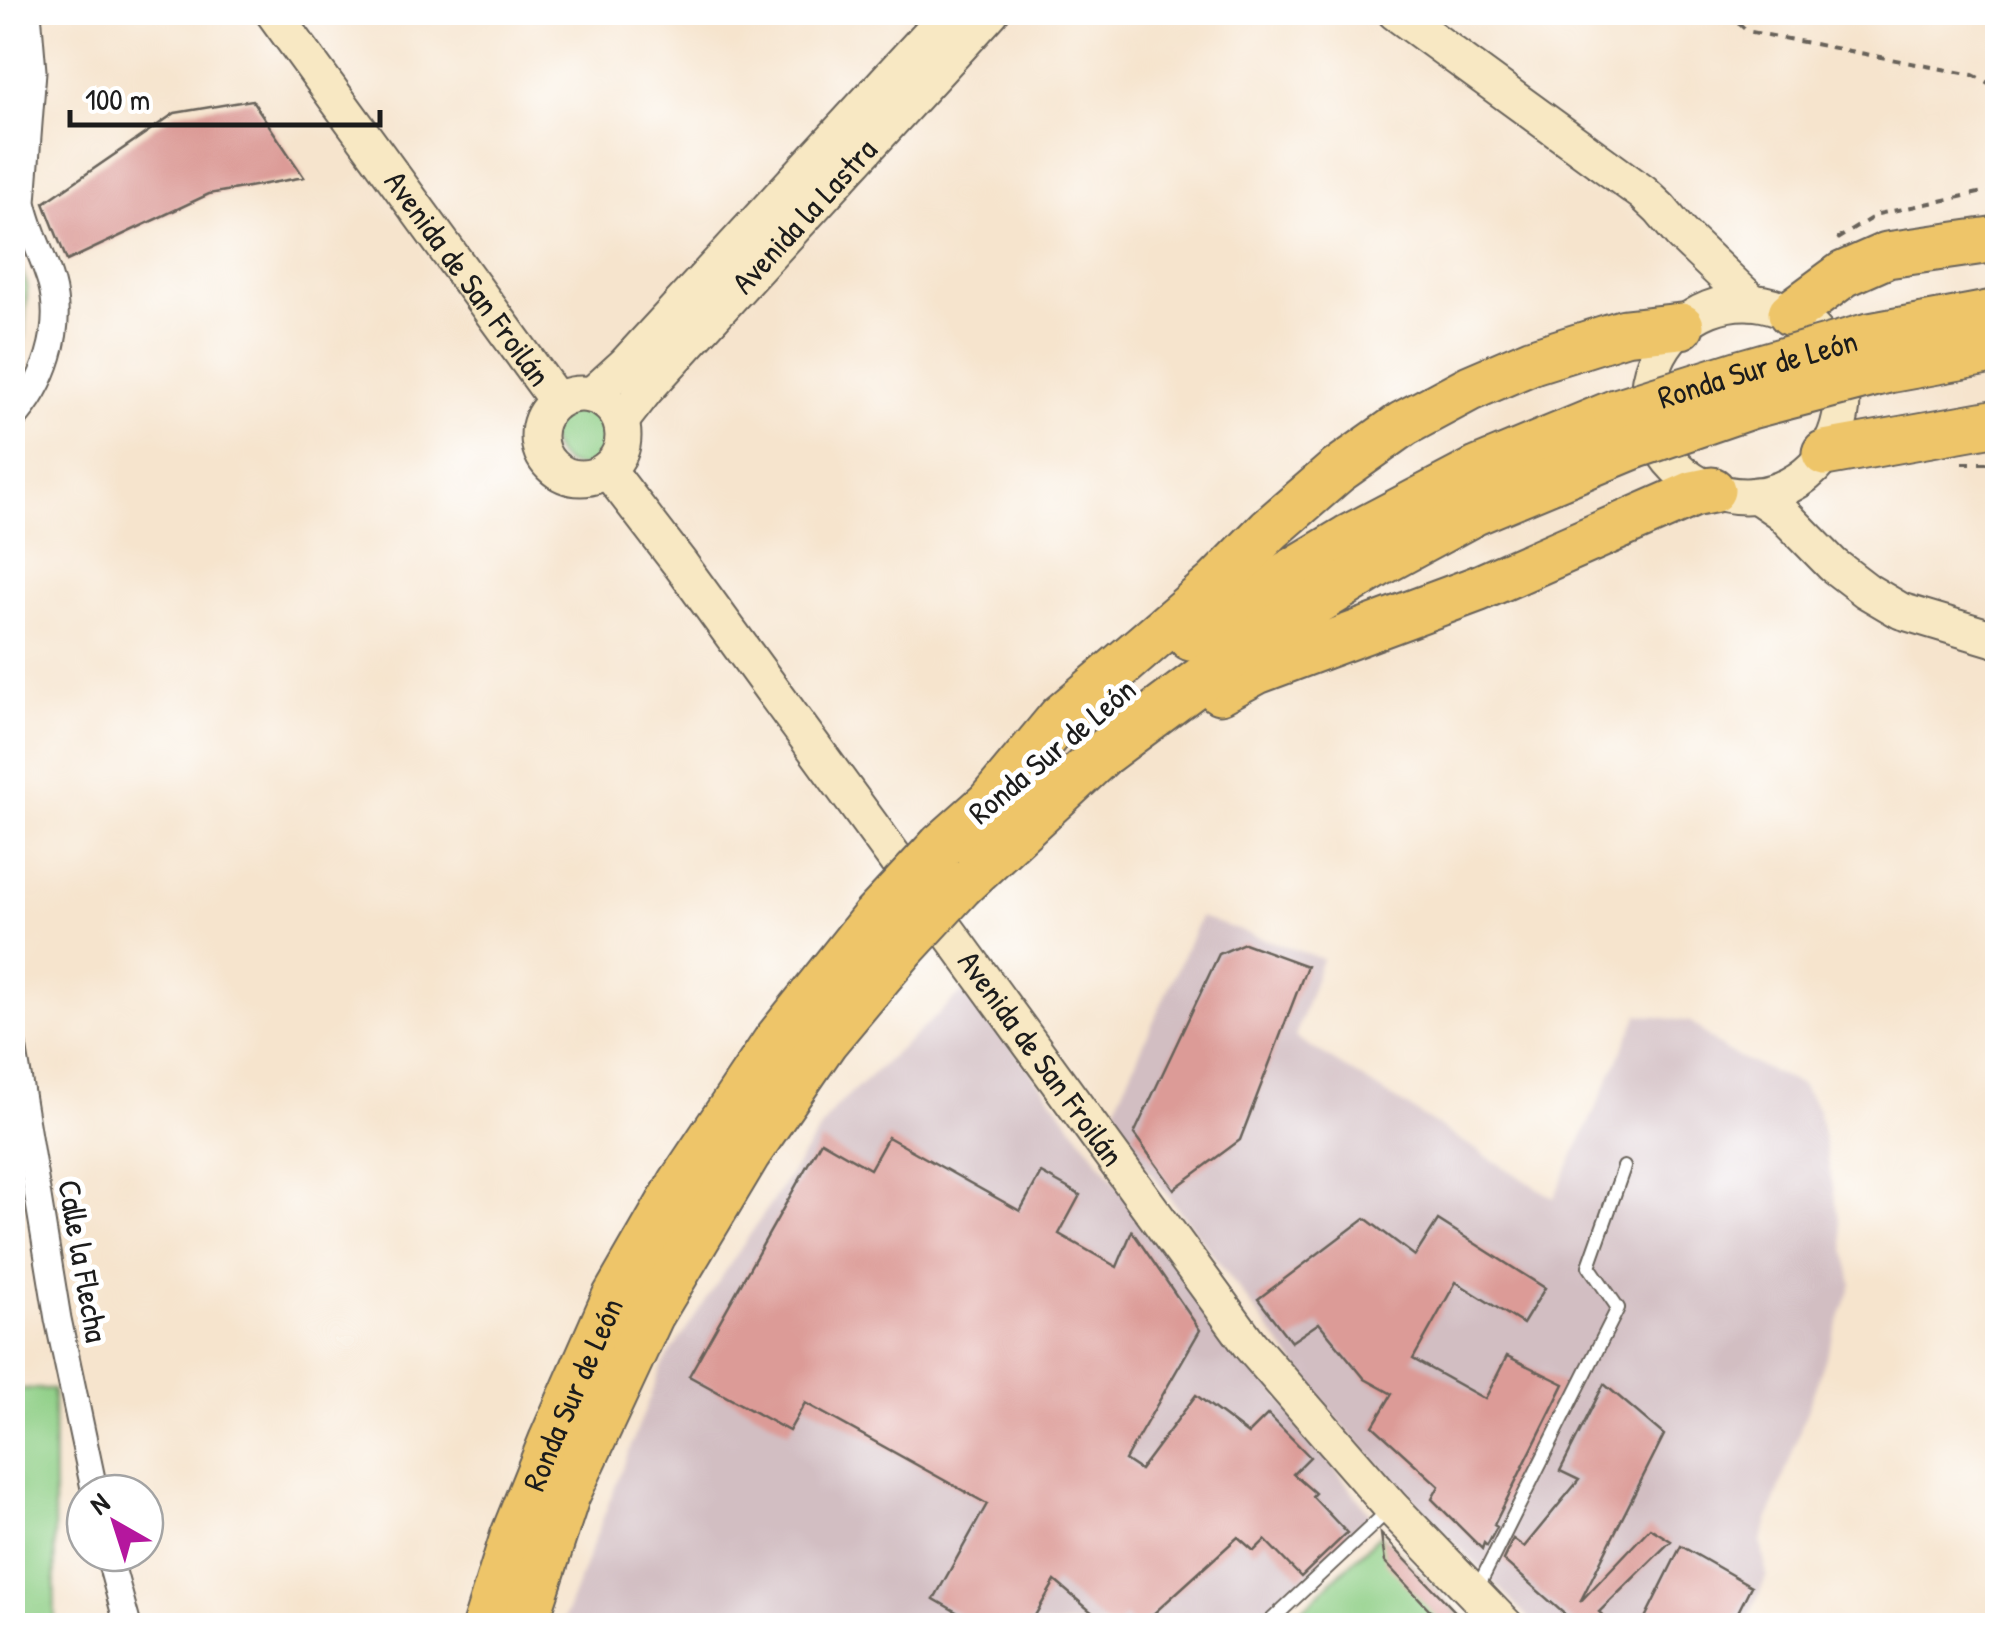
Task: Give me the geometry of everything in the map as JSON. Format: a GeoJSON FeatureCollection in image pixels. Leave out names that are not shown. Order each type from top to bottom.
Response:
{"type":"FeatureCollection","features":[{"type":"Feature","properties":{"kind":"highway"},"geometry":{"type":"LineString","coordinates":[[1771,308],[1887,255],[1998,238]]}},
{"type":"Feature","properties":{"kind":"highway","name":"Ronda Sur de León"},"geometry":{"type":"LineString","coordinates":[[951,865],[990,801],[1156,664],[1253,595],[1348,538],[1478,469],[1625,429],[1750,406],[1879,353],[1998,312]]}},
{"type":"Feature","properties":{"kind":"highway"},"geometry":{"type":"LineString","coordinates":[[990,801],[1061,717],[1216,584],[1270,529],[1337,470],[1403,424],[1470,388],[1533,361],[1625,332],[1691,320]]}},
{"type":"Feature","properties":{"kind":"highway","name":"Ronda Sur de León"},"geometry":{"type":"LineString","coordinates":[[1879,353],[1998,350]]}},
{"type":"Feature","properties":{"kind":"highway"},"geometry":{"type":"LineString","coordinates":[[1813,466],[1998,422]]}},
{"type":"Feature","properties":{"kind":"highway","name":"Ronda Sur de León"},"geometry":{"type":"LineString","coordinates":[[485,1626],[513,1537],[614,1298],[682,1183],[776,1042],[888,933],[951,865],[1257,638],[1375,566],[1625,429]]}},
{"type":"Feature","properties":{"kind":"highway"},"geometry":{"type":"LineString","coordinates":[[1103,753],[1257,670],[1477,589],[1693,494],[1712,490]]}},
{"type":"Feature","properties":{"kind":"highway","name":"Ronda Sur de León"},"geometry":{"type":"LineString","coordinates":[[524,1626],[567,1495],[651,1316],[748,1153],[824,1041],[888,933]]}},
{"type":"Feature","properties":{"kind":"street"},"geometry":{"type":"LineString","coordinates":[[12,420],[37,386],[47,361],[56,309],[24,202],[32,71],[28,12]]}},
{"type":"Feature","properties":{"kind":"street","name":"Avenida de San Froilán"},"geometry":{"type":"LineString","coordinates":[[273,12],[557,402]]}},
{"type":"Feature","properties":{"kind":"street","name":"Avenida la Lastra"},"geometry":{"type":"LineString","coordinates":[[592,395],[625,365],[950,12]]}},
{"type":"Feature","properties":{"kind":"street","name":"Avenida la Lastra"},"geometry":{"type":"LineString","coordinates":[[621,421],[990,12]]}},
{"type":"Feature","properties":{"kind":"street"},"geometry":{"type":"LineString","coordinates":[[1395,12],[1643,193],[1681,234],[1771,308],[1810,326],[1825,344],[1842,387],[1842,410],[1836,432],[1813,466],[1800,498],[1806,536]]}},
{"type":"Feature","properties":{"kind":"street"},"geometry":{"type":"LineString","coordinates":[[1681,234],[1692,268],[1691,320]]}},
{"type":"Feature","properties":{"kind":"street"},"geometry":{"type":"LineString","coordinates":[[1771,308],[1725,304],[1691,320],[1664,345],[1653,368],[1648,392],[1650,417],[1671,462],[1712,490],[1741,496],[1779,490],[1813,466]]}},
{"type":"Feature","properties":{"kind":"street"},"geometry":{"type":"LineString","coordinates":[[580,394],[592,395],[610,405],[621,421],[623,439],[618,456],[607,469],[595,476],[568,477],[543,456],[540,426],[546,412],[557,402],[580,394]]}},
{"type":"Feature","properties":{"kind":"street","name":"Avenida de San Froilán"},"geometry":{"type":"LineString","coordinates":[[607,469],[1250,1345],[1392,1507],[1506,1626]]}},
{"type":"Feature","properties":{"kind":"street"},"geometry":{"type":"LineString","coordinates":[[1756,495],[1780,512],[1832,565],[1900,610],[1998,640]]}},
{"type":"Feature","properties":{"kind":"street","name":"Calle la Flecha"},"geometry":{"type":"LineString","coordinates":[[12,1039],[58,1319],[91,1473]]}},
{"type":"Feature","properties":{"kind":"street"},"geometry":{"type":"LineString","coordinates":[[113,1573],[128,1626]]}},
{"type":"Feature","properties":{"kind":"lane"},"geometry":{"type":"LineString","coordinates":[[1475,1594],[1618,1308],[1589,1266],[1624,1167]]}},
{"type":"Feature","properties":{"kind":"lane"},"geometry":{"type":"LineString","coordinates":[[1265,1626],[1392,1507]]}},
{"type":"Feature","properties":{"kind":"path"},"geometry":{"type":"LineString","coordinates":[[1726,12],[1747,30],[1973,76],[1998,88]]}},
{"type":"Feature","properties":{"kind":"shaded area"},"geometry":{"type":"Polygon","coordinates":[[[1200,917],[1322,959],[1295,1037],[1554,1198],[1639,1014],[1691,1022],[1725,1051],[1801,1085],[1818,1110],[1852,1284],[1761,1541],[1767,1576],[1745,1625],[1535,1625],[1344,1428],[1110,1119],[1200,917]]]}},
{"type":"Feature","properties":{"kind":"shaded area"},"geometry":{"type":"Polygon","coordinates":[[[967,988],[1376,1522],[1264,1625],[561,1626],[662,1366],[834,1109],[967,988]]]}},
{"type":"Feature","properties":{"kind":"green space"},"geometry":{"type":"Polygon","coordinates":[[[12,242],[27,286],[22,368],[13,378],[12,242]]]}},
{"type":"Feature","properties":{"kind":"green space"},"geometry":{"type":"Polygon","coordinates":[[[581,405],[603,414],[612,436],[603,458],[581,467],[559,458],[550,436],[559,414],[581,405]]]}},
{"type":"Feature","properties":{"kind":"green space"},"geometry":{"type":"Polygon","coordinates":[[[13,1389],[53,1389],[55,1625],[13,1625],[13,1389]]]}},
{"type":"Feature","properties":{"kind":"green space"},"geometry":{"type":"Polygon","coordinates":[[[1381,1534],[1469,1625],[1285,1626],[1381,1534]]]}},
{"type":"Feature","properties":{"kind":"building"},"geometry":{"type":"Polygon","coordinates":[[[252,100],[304,177],[209,194],[67,261],[44,203],[175,113],[252,100]]]}},
{"type":"Feature","properties":{"kind":"building"},"geometry":{"type":"Polygon","coordinates":[[[1244,943],[1307,966],[1240,1140],[1174,1189],[1134,1134],[1219,954],[1244,943]]]}},
{"type":"Feature","properties":{"kind":"building"},"geometry":{"type":"Polygon","coordinates":[[[888,1137],[1020,1211],[1041,1173],[1080,1195],[1059,1234],[1117,1267],[1132,1231],[1200,1330],[1125,1460],[1140,1470],[1196,1395],[1248,1434],[1268,1414],[1310,1457],[1293,1474],[1315,1493],[1312,1496],[1347,1533],[1301,1577],[1265,1540],[1254,1551],[1238,1537],[1140,1626],[1134,1626],[1125,1616],[1117,1626],[1108,1626],[1055,1581],[1029,1626],[981,1626],[934,1599],[987,1504],[805,1403],[789,1431],[689,1376],[821,1141],[870,1169],[888,1137]]]}},
{"type":"Feature","properties":{"kind":"building"},"geometry":{"type":"Polygon","coordinates":[[[1365,1218],[1415,1256],[1438,1220],[1545,1288],[1523,1324],[1456,1282],[1413,1359],[1485,1399],[1507,1356],[1564,1384],[1494,1525],[1497,1527],[1482,1549],[1432,1499],[1439,1486],[1373,1426],[1392,1394],[1365,1379],[1319,1323],[1291,1342],[1258,1299],[1365,1218]]]}},
{"type":"Feature","properties":{"kind":"building"},"geometry":{"type":"Polygon","coordinates":[[[1604,1384],[1664,1435],[1580,1602],[1650,1528],[1671,1541],[1599,1612],[1615,1626],[1578,1626],[1503,1560],[1513,1539],[1524,1547],[1579,1480],[1560,1471],[1604,1384]]]}},
{"type":"Feature","properties":{"kind":"building"},"geometry":{"type":"Polygon","coordinates":[[[1381,1534],[1469,1626],[1445,1626],[1385,1562],[1381,1534]]]}},
{"type":"Feature","properties":{"kind":"building"},"geometry":{"type":"Polygon","coordinates":[[[1681,1546],[1751,1586],[1731,1626],[1641,1626],[1681,1546]]]}}]}
